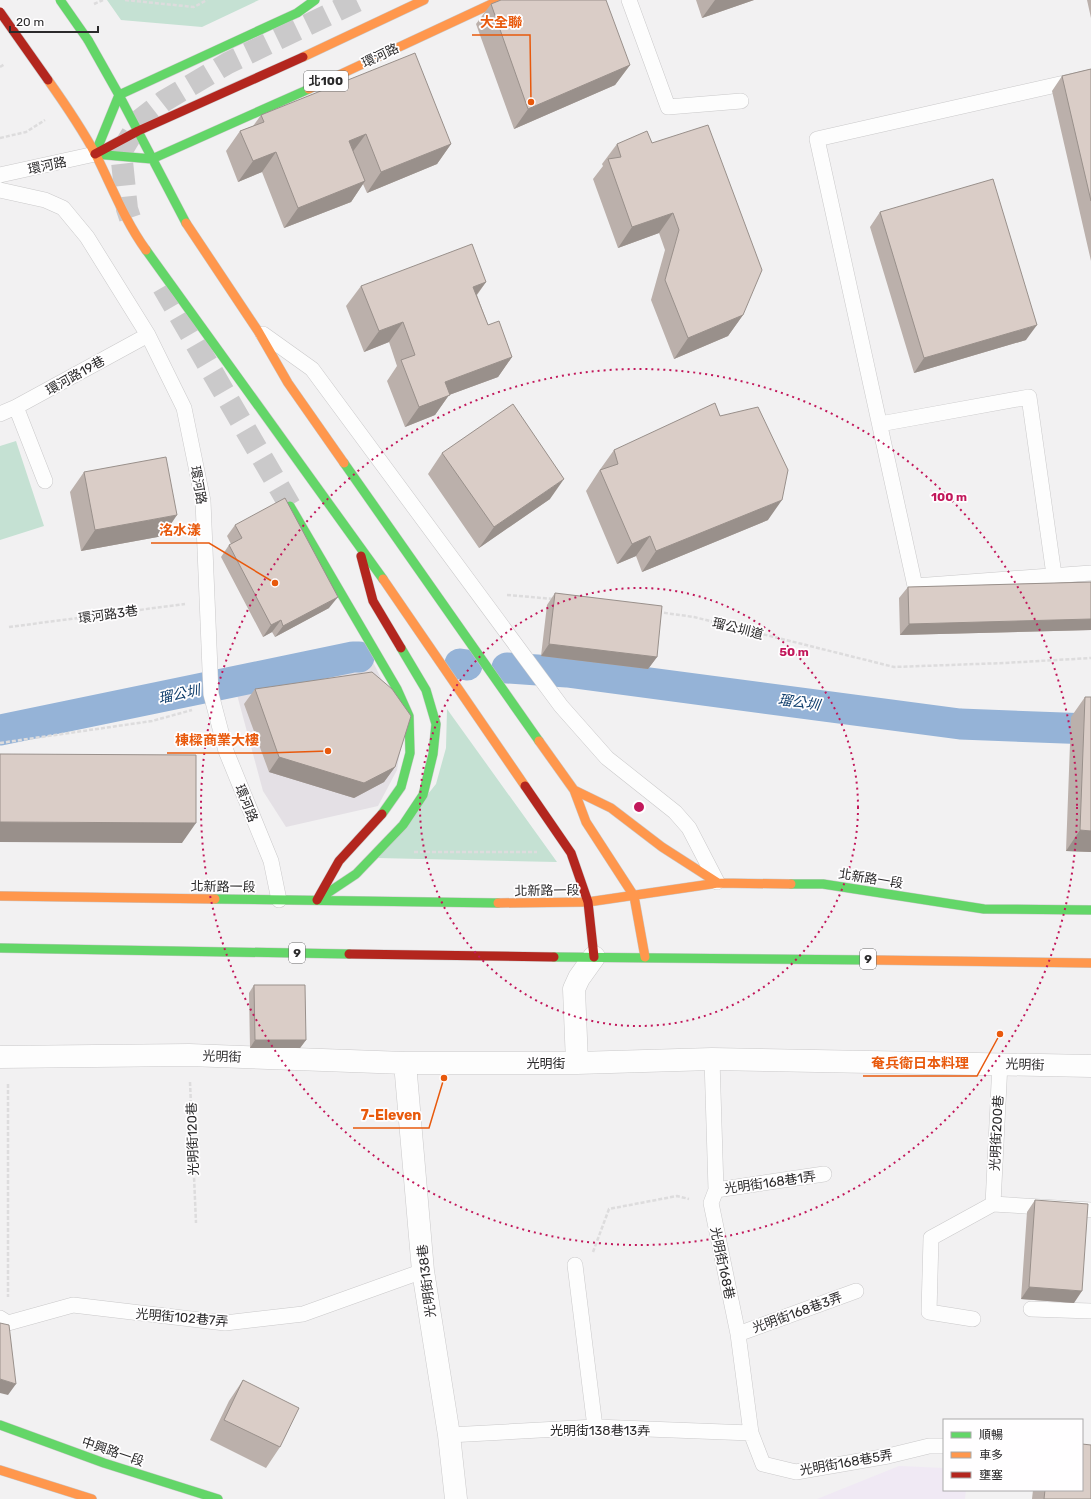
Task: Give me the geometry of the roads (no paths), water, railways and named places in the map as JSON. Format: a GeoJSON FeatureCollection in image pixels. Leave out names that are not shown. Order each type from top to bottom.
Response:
{"type":"FeatureCollection","features":[{"type":"Feature","properties":{"kind":"main road"},"geometry":{"type":"LineString","coordinates":[[60,0],[88,40],[119,95],[185,222],[258,331],[288,383],[574,790],[586,822],[634,896],[645,957]]}},
{"type":"Feature","properties":{"kind":"main road"},"geometry":{"type":"LineString","coordinates":[[95,154],[119,95],[297,13],[315,0]]}},
{"type":"Feature","properties":{"kind":"main road","name":"北100"},"geometry":{"type":"LineString","coordinates":[[95,154],[138,131],[230,91],[424,0]]}},
{"type":"Feature","properties":{"kind":"main road","name":"環河路"},"geometry":{"type":"LineString","coordinates":[[152,159],[242,120],[500,0]]}},
{"type":"Feature","properties":{"kind":"main road"},"geometry":{"type":"LineString","coordinates":[[0,12],[67,107],[95,154],[133,232],[356,539],[571,853],[588,902],[594,957]]}},
{"type":"Feature","properties":{"kind":"main road"},"geometry":{"type":"LineString","coordinates":[[95,154],[152,159]]}},
{"type":"Feature","properties":{"kind":"main road"},"geometry":{"type":"LineString","coordinates":[[290,506],[397,688],[408,716],[410,753],[401,787],[374,824],[339,861],[317,900]]}},
{"type":"Feature","properties":{"kind":"main road"},"geometry":{"type":"LineString","coordinates":[[317,900],[356,874],[404,825],[423,795],[433,754],[436,724],[426,690],[373,601],[356,539]]}},
{"type":"Feature","properties":{"kind":"main road"},"geometry":{"type":"LineString","coordinates":[[574,790],[611,808],[662,847],[718,883]]}},
{"type":"Feature","properties":{"kind":"main road","name":"北新路一段"},"geometry":{"type":"LineString","coordinates":[[0,896],[531,903],[588,902],[718,883],[822,884],[984,909],[1091,910]]}},
{"type":"Feature","properties":{"kind":"main road","name":"9"},"geometry":{"type":"LineString","coordinates":[[0,948],[1091,963]]}},
{"type":"Feature","properties":{"kind":"main road","name":"中興路一段"},"geometry":{"type":"LineString","coordinates":[[0,1425],[104,1464],[218,1499]]}},
{"type":"Feature","properties":{"kind":"main road"},"geometry":{"type":"LineString","coordinates":[[0,1470],[92,1499]]}},
{"type":"Feature","properties":{"kind":"street"},"geometry":{"type":"LineString","coordinates":[[577,1063],[574,989],[579,978],[594,957]]}},
{"type":"Feature","properties":{"kind":"street","name":"光明街"},"geometry":{"type":"LineString","coordinates":[[4,1057],[189,1055],[405,1062],[577,1063],[712,1059],[1000,1063],[1091,1066]]}},
{"type":"Feature","properties":{"kind":"street","name":"光明街138巷"},"geometry":{"type":"LineString","coordinates":[[405,1062],[423,1271],[449,1435],[456,1499]]}},
{"type":"Feature","properties":{"kind":"lane"},"geometry":{"type":"LineString","coordinates":[[629,0],[668,107],[741,101]]}},
{"type":"Feature","properties":{"kind":"lane"},"geometry":{"type":"LineString","coordinates":[[1091,77],[817,139],[915,586],[1091,573]]}},
{"type":"Feature","properties":{"kind":"lane","name":"環河路"},"geometry":{"type":"LineString","coordinates":[[0,175],[95,154]]}},
{"type":"Feature","properties":{"kind":"lane","name":"環河路"},"geometry":{"type":"LineString","coordinates":[[0,190],[45,200],[63,208],[87,238],[148,335],[184,408],[202,501],[212,699],[226,751],[271,862],[280,900]]}},
{"type":"Feature","properties":{"kind":"lane"},"geometry":{"type":"LineString","coordinates":[[258,331],[312,369],[506,629],[561,706],[607,758],[675,812],[689,828],[718,883]]}},
{"type":"Feature","properties":{"kind":"lane","name":"環河路19巷"},"geometry":{"type":"LineString","coordinates":[[0,414],[16,407],[148,335]]}},
{"type":"Feature","properties":{"kind":"lane"},"geometry":{"type":"LineString","coordinates":[[880,424],[1029,397],[1054,576]]}},
{"type":"Feature","properties":{"kind":"lane"},"geometry":{"type":"LineString","coordinates":[[16,407],[45,481]]}},
{"type":"Feature","properties":{"kind":"lane","name":"光明街168巷"},"geometry":{"type":"LineString","coordinates":[[712,1059],[713,1196],[738,1334],[752,1433],[763,1464]]}},
{"type":"Feature","properties":{"kind":"lane","name":"光明街200巷"},"geometry":{"type":"LineString","coordinates":[[993,1204],[1000,1063]]}},
{"type":"Feature","properties":{"kind":"lane","name":"光明街168巷1弄"},"geometry":{"type":"LineString","coordinates":[[713,1196],[824,1174]]}},
{"type":"Feature","properties":{"kind":"lane"},"geometry":{"type":"LineString","coordinates":[[973,1319],[929,1312],[931,1238],[993,1204],[1091,1210]]}},
{"type":"Feature","properties":{"kind":"lane"},"geometry":{"type":"LineString","coordinates":[[575,1265],[595,1427]]}},
{"type":"Feature","properties":{"kind":"lane","name":"光明街102巷7弄"},"geometry":{"type":"LineString","coordinates":[[4,1320],[73,1305],[225,1323],[303,1314],[423,1271]]}},
{"type":"Feature","properties":{"kind":"lane","name":"光明街168巷3弄"},"geometry":{"type":"LineString","coordinates":[[738,1334],[856,1291]]}},
{"type":"Feature","properties":{"kind":"lane"},"geometry":{"type":"LineString","coordinates":[[1031,1309],[1091,1311]]}},
{"type":"Feature","properties":{"kind":"lane","name":"光明街138巷13弄"},"geometry":{"type":"LineString","coordinates":[[449,1435],[595,1427],[752,1433]]}},
{"type":"Feature","properties":{"kind":"lane","name":"光明街168巷5弄"},"geometry":{"type":"LineString","coordinates":[[763,1464],[796,1472],[888,1456],[929,1446],[943,1446]]}},
{"type":"Feature","properties":{"kind":"waterway","name":"瑠公圳"},"geometry":{"type":"LineString","coordinates":[[0,730],[359,657]]}},
{"type":"Feature","properties":{"kind":"waterway","name":"瑠公圳"},"geometry":{"type":"LineString","coordinates":[[460,664],[467,665]]}},
{"type":"Feature","properties":{"kind":"waterway","name":"瑠公圳"},"geometry":{"type":"LineString","coordinates":[[507,668],[567,672],[960,724],[1091,729]]}},
{"type":"Feature","properties":{"kind":"tunnel"},"geometry":{"type":"LineString","coordinates":[[130,218],[127,209],[121,152],[141,119],[164,101],[228,63],[359,0]]}},
{"type":"Feature","properties":{"kind":"tunnel"},"geometry":{"type":"LineString","coordinates":[[163,287],[290,506]]}},
{"type":"Feature","properties":{"kind":"place","name":"大全聯"},"geometry":{"type":"Point","coordinates":[531,102]}},
{"type":"Feature","properties":{"kind":"place","name":"洺水漾"},"geometry":{"type":"Point","coordinates":[275,583]}},
{"type":"Feature","properties":{"kind":"place","name":"棟樑商業大樓"},"geometry":{"type":"Point","coordinates":[328,751]}},
{"type":"Feature","properties":{"kind":"place","name":"奄兵衛日本料理"},"geometry":{"type":"Point","coordinates":[1000,1034]}},
{"type":"Feature","properties":{"kind":"place","name":"7-Eleven"},"geometry":{"type":"Point","coordinates":[444,1078]}}]}
